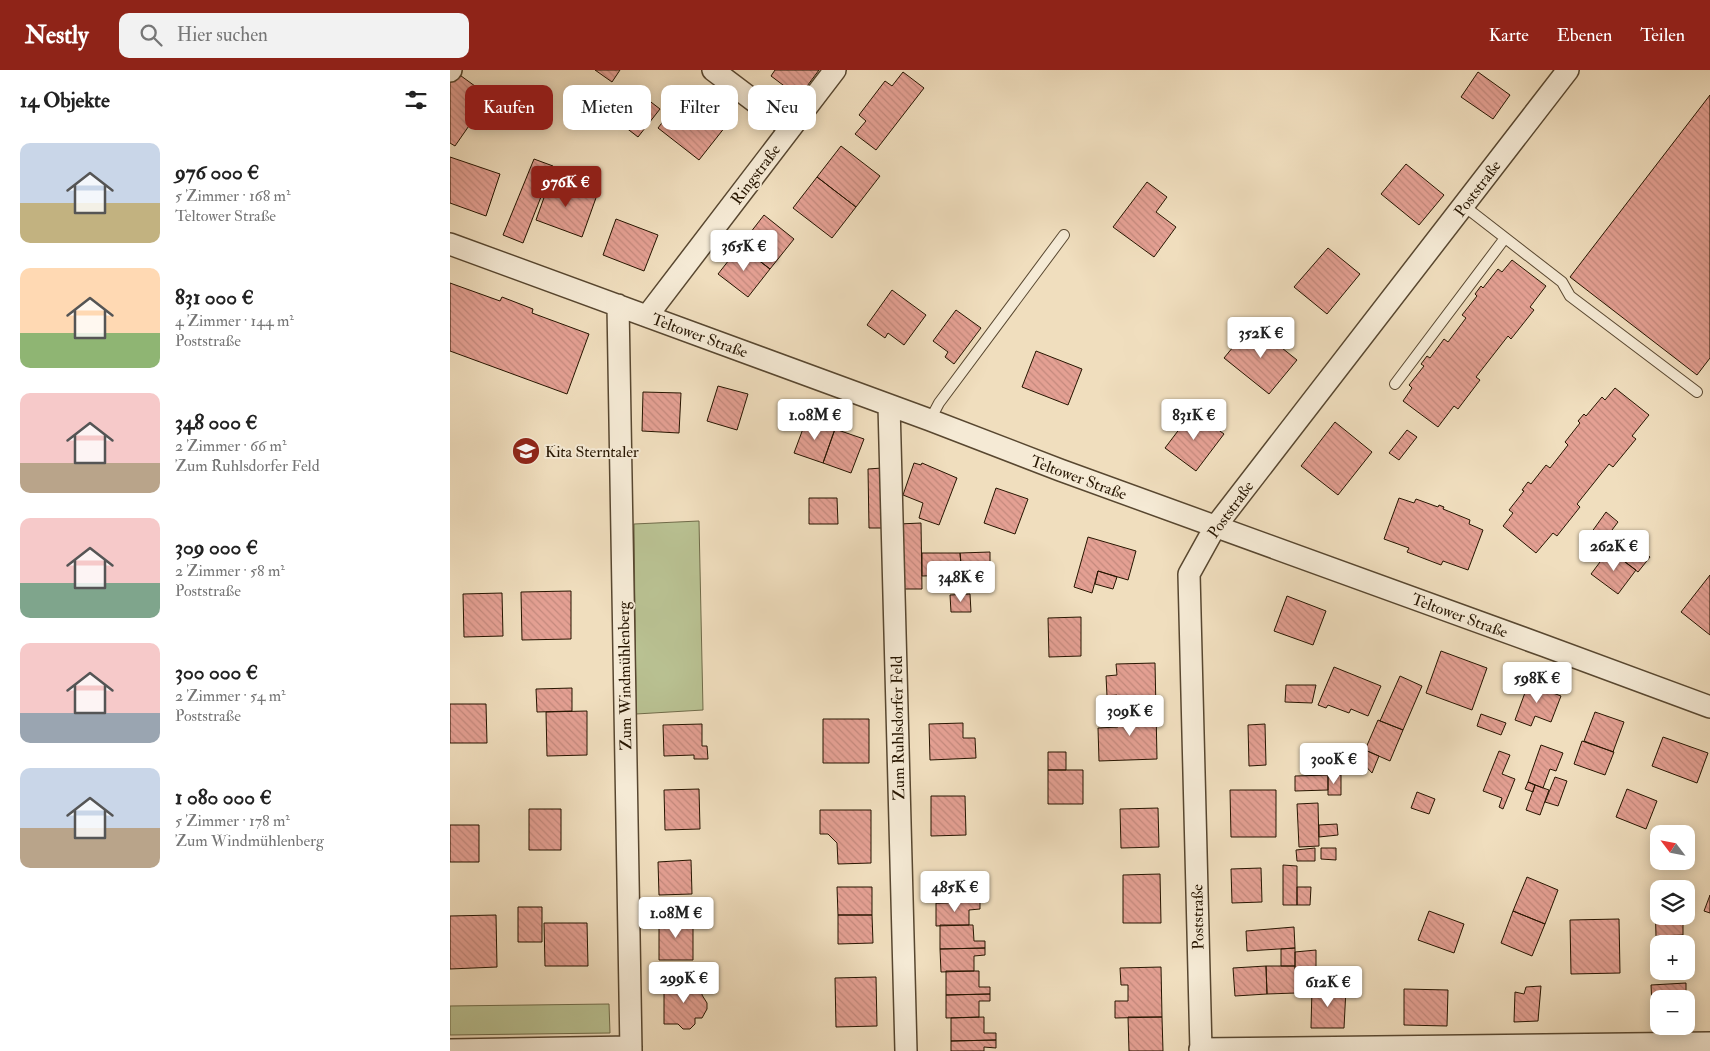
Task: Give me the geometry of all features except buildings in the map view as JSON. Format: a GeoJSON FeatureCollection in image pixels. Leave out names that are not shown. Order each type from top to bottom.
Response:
{"type":"FeatureCollection","features":[{"type":"Feature","properties":{"kind":"street","name":"Ringstraße"},"geometry":{"type":"LineString","coordinates":[[713,70],[748,96]]}},
{"type":"Feature","properties":{"kind":"street","name":"Ringstraße"},"geometry":{"type":"LineString","coordinates":[[816,94],[835,70]]}},
{"type":"Feature","properties":{"kind":"street","name":"Poststraße"},"geometry":{"type":"LineString","coordinates":[[1200,1050],[1189,574],[1215,527],[1568,70]]}},
{"type":"Feature","properties":{"kind":"street","name":"Ringstraße"},"geometry":{"type":"LineString","coordinates":[[647,316],[788,130]]}},
{"type":"Feature","properties":{"kind":"street","name":"Teltower Straße"},"geometry":{"type":"LineString","coordinates":[[450,244],[930,420],[1006,451],[1545,646],[1710,708]]}},
{"type":"Feature","properties":{"kind":"street","name":"Zum Windmühlenberg"},"geometry":{"type":"LineString","coordinates":[[450,1050],[631,1049],[618,305]]}},
{"type":"Feature","properties":{"kind":"street","name":"Zum Ruhlsdorfer Feld"},"geometry":{"type":"LineString","coordinates":[[889,405],[906,1051]]}},
{"type":"Feature","properties":{"kind":"street"},"geometry":{"type":"LineString","coordinates":[[1200,1050],[1680,1047],[1710,1043]]}},
{"type":"Feature","properties":{"kind":"lane"},"geometry":{"type":"LineString","coordinates":[[1464,206],[1562,282],[1570,296],[1697,392]]}},
{"type":"Feature","properties":{"kind":"lane"},"geometry":{"type":"LineString","coordinates":[[930,420],[939,403],[1064,235]]}},
{"type":"Feature","properties":{"kind":"lane"},"geometry":{"type":"LineString","coordinates":[[1395,384],[1505,238]]}},
{"type":"Feature","properties":{"kind":"green space"},"geometry":{"type":"Polygon","coordinates":[[[699,521],[703,710],[636,714],[634,524],[699,521]]]}},
{"type":"Feature","properties":{"kind":"green space"},"geometry":{"type":"Polygon","coordinates":[[[609,1004],[610,1033],[450,1035],[450,1006],[609,1004]]]}},
{"type":"Feature","properties":{"kind":"place","name":"Kita Sterntaler"},"geometry":{"type":"Point","coordinates":[526,451]}}]}
